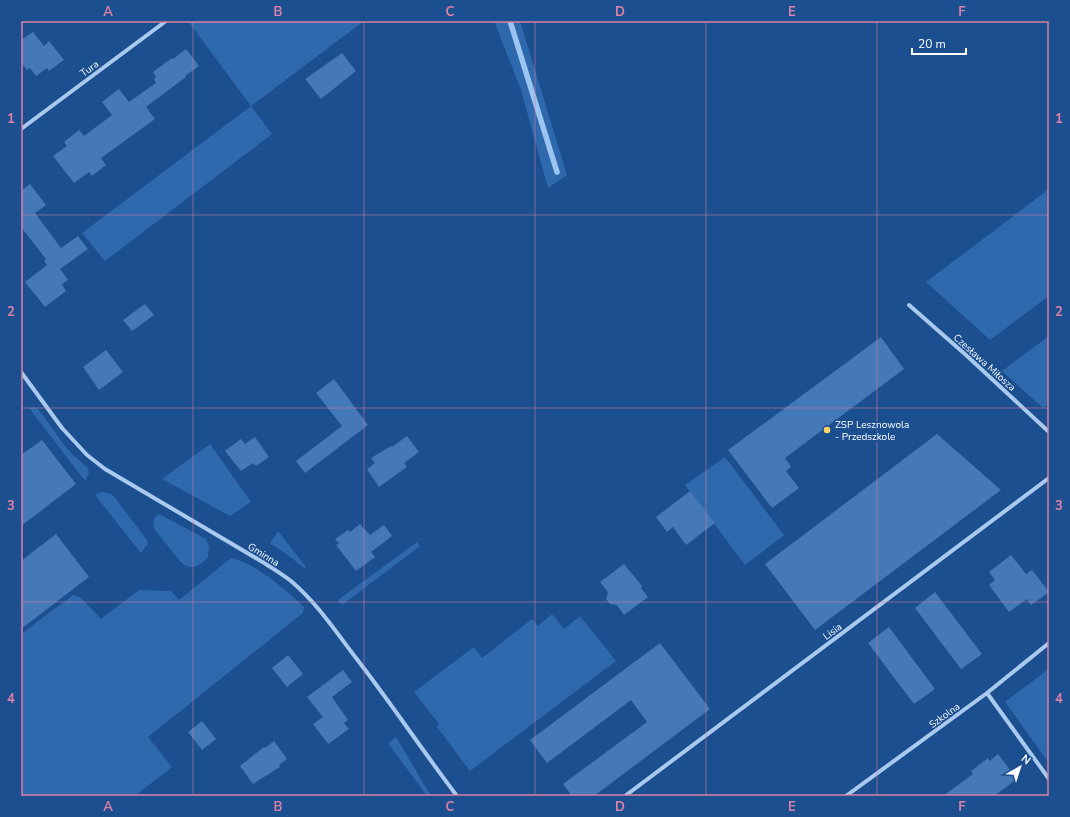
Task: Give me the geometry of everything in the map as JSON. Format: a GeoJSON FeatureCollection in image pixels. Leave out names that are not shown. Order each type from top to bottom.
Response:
{"type":"FeatureCollection","features":[{"type":"Feature","properties":{"kind":"street","name":"Tura"},"geometry":{"type":"LineString","coordinates":[[21,129],[166,21]]}},
{"type":"Feature","properties":{"kind":"street","name":"Czesława Miłosza"},"geometry":{"type":"LineString","coordinates":[[908,306],[966,355],[1049,432]]}},
{"type":"Feature","properties":{"kind":"street","name":"Gminna"},"geometry":{"type":"LineString","coordinates":[[21,372],[62,428],[87,455],[105,469],[129,485],[266,564],[291,581],[318,609],[390,703],[420,748],[457,796]]}},
{"type":"Feature","properties":{"kind":"street","name":"Lisia"},"geometry":{"type":"LineString","coordinates":[[625,796],[1049,478]]}},
{"type":"Feature","properties":{"kind":"street","name":"Szkolna"},"geometry":{"type":"LineString","coordinates":[[846,796],[987,693],[1049,643]]}},
{"type":"Feature","properties":{"kind":"street"},"geometry":{"type":"LineString","coordinates":[[987,693],[1049,779]]}},
{"type":"Feature","properties":{"kind":"shaded area"},"geometry":{"type":"Polygon","coordinates":[[[188,21],[364,21],[251,106],[188,21]]]}},
{"type":"Feature","properties":{"kind":"shaded area"},"geometry":{"type":"Polygon","coordinates":[[[494,21],[520,21],[567,175],[548,188],[521,90],[494,21]]]}},
{"type":"Feature","properties":{"kind":"shaded area"},"geometry":{"type":"Polygon","coordinates":[[[251,106],[272,134],[105,261],[82,233],[251,106]]]}},
{"type":"Feature","properties":{"kind":"shaded area"},"geometry":{"type":"Polygon","coordinates":[[[1049,189],[1049,296],[990,340],[926,282],[1049,189]]]}},
{"type":"Feature","properties":{"kind":"shaded area"},"geometry":{"type":"Polygon","coordinates":[[[1049,336],[1049,404],[1043,408],[1002,371],[1049,336]]]}},
{"type":"Feature","properties":{"kind":"shaded area"},"geometry":{"type":"Polygon","coordinates":[[[33,407],[38,409],[65,446],[87,467],[89,473],[85,481],[29,408],[33,407]]]}},
{"type":"Feature","properties":{"kind":"shaded area"},"geometry":{"type":"Polygon","coordinates":[[[210,444],[251,502],[230,516],[162,479],[210,444]]]}},
{"type":"Feature","properties":{"kind":"shaded area"},"geometry":{"type":"Polygon","coordinates":[[[725,457],[784,535],[745,565],[685,485],[725,457]]]}},
{"type":"Feature","properties":{"kind":"shaded area"},"geometry":{"type":"Polygon","coordinates":[[[102,492],[111,494],[115,498],[147,540],[148,544],[141,553],[95,495],[102,492]]]}},
{"type":"Feature","properties":{"kind":"shaded area"},"geometry":{"type":"Polygon","coordinates":[[[159,514],[206,539],[209,547],[208,557],[202,563],[197,566],[188,567],[180,561],[153,526],[153,522],[159,514]]]}},
{"type":"Feature","properties":{"kind":"shaded area"},"geometry":{"type":"Polygon","coordinates":[[[278,531],[306,567],[304,568],[270,543],[278,531]]]}},
{"type":"Feature","properties":{"kind":"shaded area"},"geometry":{"type":"Polygon","coordinates":[[[417,542],[420,546],[342,605],[338,600],[417,542]]]}},
{"type":"Feature","properties":{"kind":"shaded area"},"geometry":{"type":"Polygon","coordinates":[[[231,558],[250,565],[270,578],[304,607],[303,613],[148,737],[172,767],[135,796],[21,796],[21,634],[73,595],[81,598],[101,619],[139,590],[171,591],[179,600],[231,558]]]}},
{"type":"Feature","properties":{"kind":"shaded area"},"geometry":{"type":"Polygon","coordinates":[[[552,614],[564,629],[580,616],[616,661],[470,771],[437,727],[439,724],[414,692],[474,647],[482,658],[532,619],[538,626],[552,614]]]}},
{"type":"Feature","properties":{"kind":"shaded area"},"geometry":{"type":"Polygon","coordinates":[[[1049,669],[1049,763],[1005,702],[1049,669]]]}},
{"type":"Feature","properties":{"kind":"shaded area"},"geometry":{"type":"Polygon","coordinates":[[[396,737],[431,796],[427,796],[388,743],[396,737]]]}},
{"type":"Feature","properties":{"kind":"building"},"geometry":{"type":"Polygon","coordinates":[[[33,32],[44,46],[49,41],[64,60],[49,71],[47,68],[36,76],[30,68],[27,70],[21,62],[21,40],[33,32]]]}},
{"type":"Feature","properties":{"kind":"building"},"geometry":{"type":"Polygon","coordinates":[[[186,49],[199,66],[146,107],[155,119],[101,158],[106,165],[92,176],[89,172],[74,183],[53,156],[67,146],[64,142],[79,130],[84,136],[112,115],[102,102],[119,89],[129,102],[156,83],[154,79],[156,77],[153,72],[186,49]]]}},
{"type":"Feature","properties":{"kind":"building"},"geometry":{"type":"Polygon","coordinates":[[[342,53],[356,71],[321,99],[305,79],[342,53]]]}},
{"type":"Feature","properties":{"kind":"building"},"geometry":{"type":"Polygon","coordinates":[[[30,184],[46,205],[35,213],[61,248],[78,236],[88,249],[60,269],[68,280],[62,284],[66,291],[45,307],[25,282],[47,265],[44,261],[46,259],[21,227],[21,191],[30,184]]]}},
{"type":"Feature","properties":{"kind":"building"},"geometry":{"type":"Polygon","coordinates":[[[145,304],[154,315],[132,331],[123,320],[145,304]]]}},
{"type":"Feature","properties":{"kind":"building"},"geometry":{"type":"Polygon","coordinates":[[[881,337],[904,369],[785,458],[791,467],[786,471],[799,488],[772,508],[728,450],[881,337]]]}},
{"type":"Feature","properties":{"kind":"building"},"geometry":{"type":"Polygon","coordinates":[[[106,350],[123,372],[99,390],[83,367],[106,350]]]}},
{"type":"Feature","properties":{"kind":"building"},"geometry":{"type":"Polygon","coordinates":[[[334,379],[368,425],[305,473],[296,461],[342,426],[316,393],[334,379]]]}},
{"type":"Feature","properties":{"kind":"building"},"geometry":{"type":"Polygon","coordinates":[[[937,434],[1001,490],[815,630],[765,564],[937,434]]]}},
{"type":"Feature","properties":{"kind":"building"},"geometry":{"type":"Polygon","coordinates":[[[407,436],[419,452],[404,463],[407,467],[379,487],[367,469],[375,463],[371,458],[391,446],[392,447],[407,436]]]}},
{"type":"Feature","properties":{"kind":"building"},"geometry":{"type":"Polygon","coordinates":[[[255,437],[269,457],[256,466],[253,463],[241,471],[225,451],[241,439],[245,444],[255,437]]]}},
{"type":"Feature","properties":{"kind":"building"},"geometry":{"type":"Polygon","coordinates":[[[42,440],[76,484],[21,526],[21,455],[42,440]]]}},
{"type":"Feature","properties":{"kind":"building"},"geometry":{"type":"Polygon","coordinates":[[[690,491],[715,523],[686,545],[673,527],[667,532],[656,517],[690,491]]]}},
{"type":"Feature","properties":{"kind":"building"},"geometry":{"type":"Polygon","coordinates":[[[360,524],[370,535],[384,525],[392,536],[371,552],[375,557],[356,571],[336,545],[339,544],[335,539],[348,530],[350,532],[360,524]]]}},
{"type":"Feature","properties":{"kind":"building"},"geometry":{"type":"Polygon","coordinates":[[[56,534],[89,577],[21,629],[21,561],[56,534]]]}},
{"type":"Feature","properties":{"kind":"building"},"geometry":{"type":"Polygon","coordinates":[[[1011,555],[1026,574],[1032,570],[1049,592],[1031,605],[1027,599],[1009,612],[989,585],[995,580],[989,572],[1011,555]]]}},
{"type":"Feature","properties":{"kind":"building"},"geometry":{"type":"Polygon","coordinates":[[[624,564],[642,586],[641,588],[648,597],[624,615],[617,605],[610,604],[606,599],[608,592],[600,582],[624,564]]]}},
{"type":"Feature","properties":{"kind":"building"},"geometry":{"type":"Polygon","coordinates":[[[935,592],[982,654],[961,669],[915,608],[935,592]]]}},
{"type":"Feature","properties":{"kind":"building"},"geometry":{"type":"Polygon","coordinates":[[[889,627],[935,689],[914,704],[868,643],[889,627]]]}},
{"type":"Feature","properties":{"kind":"building"},"geometry":{"type":"Polygon","coordinates":[[[660,643],[710,709],[594,796],[572,796],[563,784],[647,722],[631,700],[547,763],[530,740],[660,643]]]}},
{"type":"Feature","properties":{"kind":"building"},"geometry":{"type":"Polygon","coordinates":[[[288,655],[303,674],[287,687],[272,668],[288,655]]]}},
{"type":"Feature","properties":{"kind":"building"},"geometry":{"type":"Polygon","coordinates":[[[343,670],[352,682],[332,697],[348,720],[344,723],[349,729],[328,744],[313,724],[323,717],[307,697],[343,670]]]}},
{"type":"Feature","properties":{"kind":"building"},"geometry":{"type":"Polygon","coordinates":[[[202,721],[216,739],[202,750],[188,732],[202,721]]]}},
{"type":"Feature","properties":{"kind":"building"},"geometry":{"type":"Polygon","coordinates":[[[274,741],[287,759],[279,765],[280,767],[253,784],[240,766],[274,741]]]}},
{"type":"Feature","properties":{"kind":"building"},"geometry":{"type":"Polygon","coordinates":[[[998,754],[1017,779],[994,796],[943,796],[973,774],[971,771],[988,758],[990,761],[998,754]]]}},
{"type":"Feature","properties":{"kind":"waterway"},"geometry":{"type":"LineString","coordinates":[[510,21],[557,172]]}},
{"type":"Feature","properties":{"kind":"place","name":"ZSP Lesznowola - Przedszkole"},"geometry":{"type":"Point","coordinates":[827,430]}}]}
